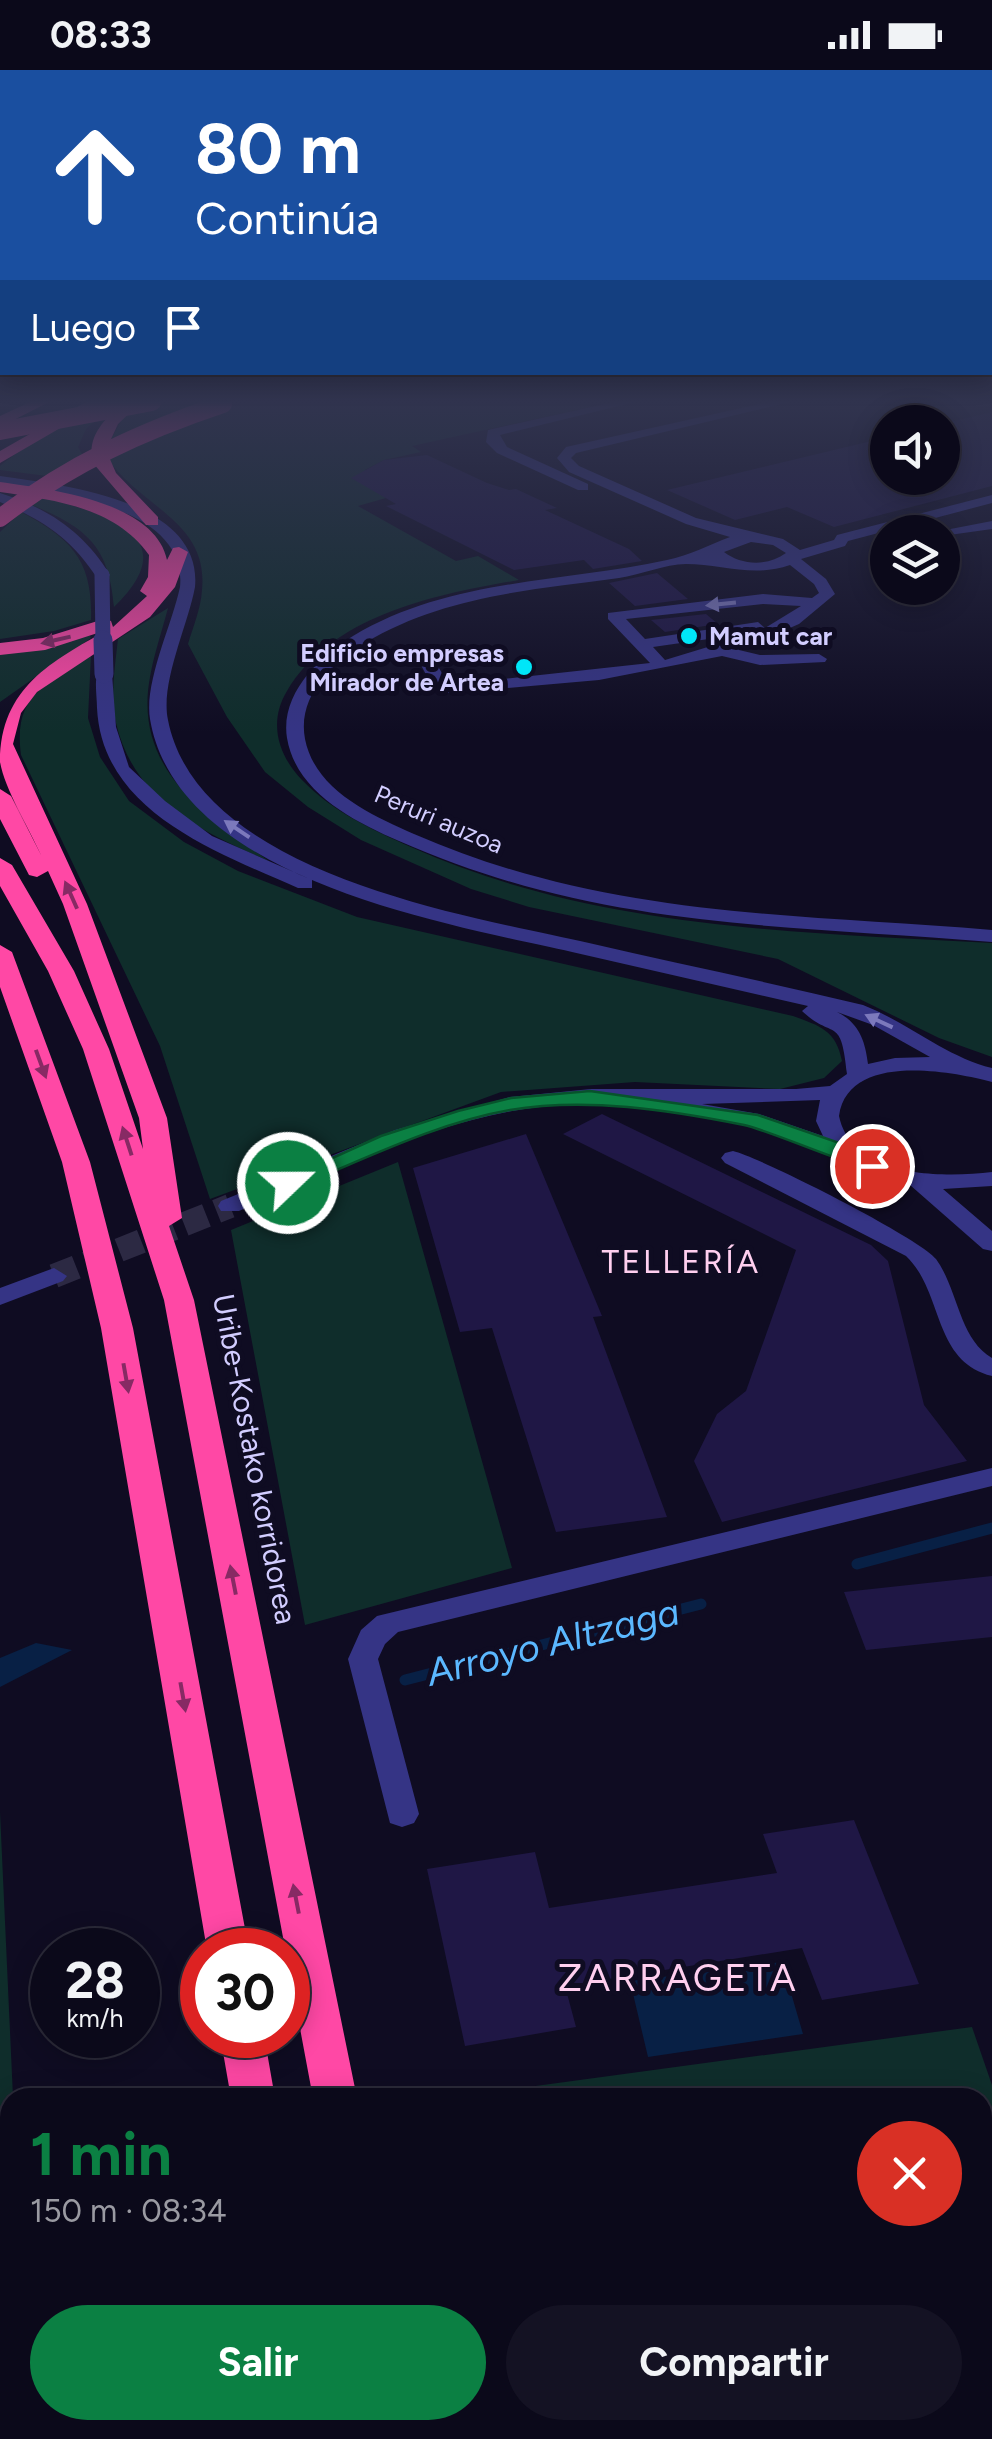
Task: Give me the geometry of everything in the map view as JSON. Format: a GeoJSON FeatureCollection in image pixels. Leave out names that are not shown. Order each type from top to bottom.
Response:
{"type":"FeatureCollection","features":[{"type":"Feature","properties":{"kind":"highway"},"geometry":{"type":"LineString","coordinates":[[0,649],[63,640],[111,622],[151,589],[159,566],[153,545],[120,519],[103,513]]}},
{"type":"Feature","properties":{"kind":"highway"},"geometry":{"type":"LineString","coordinates":[[144,513],[152,521]]}},
{"type":"Feature","properties":{"kind":"highway"},"geometry":{"type":"LineString","coordinates":[[179,1300],[153,1118],[76,904],[2,744],[4,721],[21,696],[157,603],[174,577],[180,552]]}},
{"type":"Feature","properties":{"kind":"highway"},"geometry":{"type":"LineString","coordinates":[[0,796],[153,1118]]}},
{"type":"Feature","properties":{"kind":"highway","name":"Uribe-Kostako korridorea"},"geometry":{"type":"LineString","coordinates":[[0,865],[30,914],[96,1049],[179,1300],[334,2088]]}},
{"type":"Feature","properties":{"kind":"highway"},"geometry":{"type":"LineString","coordinates":[[2,963],[76,1162],[117,1328],[223,1928]]}},
{"type":"Feature","properties":{"kind":"highway"},"geometry":{"type":"LineString","coordinates":[[235,2058],[237,2088]]}},
{"type":"Feature","properties":{"kind":"highway"},"geometry":{"type":"LineString","coordinates":[[246,2058],[251,2088]]}},
{"type":"Feature","properties":{"kind":"street"},"geometry":{"type":"LineString","coordinates":[[35,513],[84,542],[102,575],[106,727],[121,769],[158,805],[205,840],[268,871],[364,904],[544,950],[770,998],[834,1018],[851,1031],[857,1044],[858,1076]]}},
{"type":"Feature","properties":{"kind":"street"},"geometry":{"type":"LineString","coordinates":[[132,513],[152,521],[173,540],[188,573],[158,716],[167,750],[190,786],[220,818],[274,854],[359,892],[410,909],[854,1010],[881,1020],[964,1068]]}},
{"type":"Feature","properties":{"kind":"street"},"geometry":{"type":"LineString","coordinates":[[637,513],[716,549],[720,558],[733,563]]}},
{"type":"Feature","properties":{"kind":"street"},"geometry":{"type":"LineString","coordinates":[[422,652],[436,678],[454,689],[660,664],[722,650],[793,623],[827,594],[826,588],[793,558],[788,546],[672,513]]}},
{"type":"Feature","properties":{"kind":"street"},"geometry":{"type":"LineString","coordinates":[[766,566],[840,543],[842,538],[940,513]]}},
{"type":"Feature","properties":{"kind":"street"},"geometry":{"type":"LineString","coordinates":[[960,529],[992,524]]}},
{"type":"Feature","properties":{"kind":"street"},"geometry":{"type":"LineString","coordinates":[[757,539],[870,538]]}},
{"type":"Feature","properties":{"kind":"street","name":"Peruri auzoa"},"geometry":{"type":"LineString","coordinates":[[678,562],[757,539]]}},
{"type":"Feature","properties":{"kind":"street"},"geometry":{"type":"LineString","coordinates":[[823,548],[870,541]]}},
{"type":"Feature","properties":{"kind":"street","name":"Peruri auzoa"},"geometry":{"type":"LineString","coordinates":[[766,566],[678,562],[517,585],[436,604],[390,622],[330,660],[306,684],[296,707],[293,733],[300,756],[319,784],[360,815],[418,843],[492,870],[568,891],[663,912],[992,936]]}},
{"type":"Feature","properties":{"kind":"street"},"geometry":{"type":"LineString","coordinates":[[766,566],[811,577]]}},
{"type":"Feature","properties":{"kind":"street"},"geometry":{"type":"LineString","coordinates":[[660,664],[614,616],[763,599],[818,603]]}},
{"type":"Feature","properties":{"kind":"street"},"geometry":{"type":"LineString","coordinates":[[641,644],[793,623]]}},
{"type":"Feature","properties":{"kind":"street"},"geometry":{"type":"LineString","coordinates":[[722,650],[760,660],[819,659]]}},
{"type":"Feature","properties":{"kind":"street"},"geometry":{"type":"LineString","coordinates":[[992,1075],[964,1068],[908,1064],[858,1076],[837,1092],[828,1106],[828,1122],[837,1139],[872,1166],[949,1184],[992,1179]]}},
{"type":"Feature","properties":{"kind":"street"},"geometry":{"type":"LineString","coordinates":[[230,1206],[388,1141],[511,1104],[664,1094],[794,1098],[837,1092]]}},
{"type":"Feature","properties":{"kind":"street"},"geometry":{"type":"LineString","coordinates":[[590,1098],[750,1119],[853,1154]]}},
{"type":"Feature","properties":{"kind":"street"},"geometry":{"type":"LineString","coordinates":[[734,1158],[910,1247],[928,1265],[963,1350],[982,1366],[992,1368]]}},
{"type":"Feature","properties":{"kind":"street"},"geometry":{"type":"LineString","coordinates":[[919,1180],[992,1244]]}},
{"type":"Feature","properties":{"kind":"street"},"geometry":{"type":"LineString","coordinates":[[0,1297],[54,1276]]}},
{"type":"Feature","properties":{"kind":"street"},"geometry":{"type":"LineString","coordinates":[[402,1814],[363,1659],[372,1638],[388,1624],[992,1477]]}},
{"type":"Feature","properties":{"kind":"green space"},"geometry":{"type":"Polygon","coordinates":[[[22,513],[66,542],[88,582],[91,620],[54,631],[0,639],[0,532],[22,513]]]}},
{"type":"Feature","properties":{"kind":"green space"},"geometry":{"type":"Polygon","coordinates":[[[48,513],[94,513],[129,531],[140,545],[143,561],[135,582],[114,607],[100,554],[81,531],[48,513]]]}},
{"type":"Feature","properties":{"kind":"green space"},"geometry":{"type":"Polygon","coordinates":[[[165,513],[370,513],[456,561],[478,556],[519,580],[421,601],[359,626],[307,665],[287,691],[277,726],[287,760],[314,791],[353,819],[480,874],[623,911],[770,929],[992,943],[992,1057],[939,1038],[778,959],[529,907],[471,889],[361,840],[308,807],[265,772],[227,717],[188,644],[202,590],[201,566],[194,547],[165,513]]]}},
{"type":"Feature","properties":{"kind":"green space"},"geometry":{"type":"Polygon","coordinates":[[[168,608],[150,677],[148,709],[152,738],[163,763],[198,807],[269,861],[219,838],[174,810],[138,773],[125,750],[113,703],[118,639],[168,608]]]}},
{"type":"Feature","properties":{"kind":"green space"},"geometry":{"type":"Polygon","coordinates":[[[88,633],[91,638],[0,702],[0,652],[88,633]]]}},
{"type":"Feature","properties":{"kind":"green space"},"geometry":{"type":"Polygon","coordinates":[[[91,655],[88,718],[100,757],[129,801],[184,842],[238,871],[357,917],[793,1016],[831,1036],[842,1061],[824,1078],[780,1089],[635,1082],[501,1092],[210,1199],[160,1046],[21,755],[22,718],[28,705],[47,684],[91,655]]]}},
{"type":"Feature","properties":{"kind":"green space"},"geometry":{"type":"Polygon","coordinates":[[[398,1162],[512,1568],[305,1625],[231,1230],[398,1162]]]}},
{"type":"Feature","properties":{"kind":"green space"},"geometry":{"type":"Polygon","coordinates":[[[0,1812],[13,2088],[0,2088],[0,1812]]]}},
{"type":"Feature","properties":{"kind":"green space"},"geometry":{"type":"Polygon","coordinates":[[[972,2027],[992,2085],[992,2088],[521,2088],[972,2027]]]}},
{"type":"Feature","properties":{"kind":"water"},"geometry":{"type":"Polygon","coordinates":[[[36,1643],[72,1650],[0,1687],[0,1658],[36,1643]]]}},
{"type":"Feature","properties":{"kind":"water"},"geometry":{"type":"Polygon","coordinates":[[[782,1962],[803,2034],[648,2057],[630,1981],[782,1962]]]}},
{"type":"Feature","properties":{"kind":"building"},"geometry":{"type":"Polygon","coordinates":[[[399,513],[550,513],[629,549],[642,561],[593,569],[584,560],[514,570],[399,513]]]}},
{"type":"Feature","properties":{"kind":"building"},"geometry":{"type":"Polygon","coordinates":[[[718,513],[765,513],[735,520],[718,513]]]}},
{"type":"Feature","properties":{"kind":"building"},"geometry":{"type":"Polygon","coordinates":[[[800,513],[890,513],[834,527],[800,513]]]}},
{"type":"Feature","properties":{"kind":"building"},"geometry":{"type":"Polygon","coordinates":[[[657,573],[688,599],[635,606],[609,583],[657,573]]]}},
{"type":"Feature","properties":{"kind":"building"},"geometry":{"type":"Polygon","coordinates":[[[706,614],[718,624],[665,632],[651,620],[706,614]]]}},
{"type":"Feature","properties":{"kind":"building"},"geometry":{"type":"Polygon","coordinates":[[[602,1114],[871,1245],[888,1261],[924,1405],[967,1461],[722,1522],[694,1461],[717,1414],[746,1391],[796,1250],[563,1134],[602,1114]]]}},
{"type":"Feature","properties":{"kind":"building"},"geometry":{"type":"Polygon","coordinates":[[[526,1134],[602,1316],[593,1317],[667,1517],[556,1532],[492,1328],[460,1332],[413,1168],[526,1134]]]}},
{"type":"Feature","properties":{"kind":"building"},"geometry":{"type":"Polygon","coordinates":[[[992,1576],[992,1637],[866,1650],[844,1592],[992,1576]]]}},
{"type":"Feature","properties":{"kind":"building"},"geometry":{"type":"Polygon","coordinates":[[[854,1820],[919,1984],[822,2000],[802,1948],[565,1986],[576,2027],[465,2046],[427,1869],[535,1852],[549,1908],[777,1873],[763,1834],[854,1820]]]}},
{"type":"Feature","properties":{"kind":"waterway","name":"Arroyo Altzaga"},"geometry":{"type":"LineString","coordinates":[[857,1564],[992,1528]]}},
{"type":"Feature","properties":{"kind":"waterway","name":"Arroyo Altzaga"},"geometry":{"type":"LineString","coordinates":[[405,1680],[701,1604]]}},
{"type":"Feature","properties":{"kind":"tunnel"},"geometry":{"type":"LineString","coordinates":[[54,1276],[230,1206]]}},
{"type":"Feature","properties":{"kind":"place","name":"Mamut car"},"geometry":{"type":"Point","coordinates":[689,636]}},
{"type":"Feature","properties":{"kind":"place","name":"Edificio empresas Mirador de Artea"},"geometry":{"type":"Point","coordinates":[524,667]}},
{"type":"Feature","properties":{"kind":"district","name":"TELLERÍA"},"geometry":{"type":"Point","coordinates":[681,1262]}},
{"type":"Feature","properties":{"kind":"district","name":"ZARRAGETA"},"geometry":{"type":"Point","coordinates":[678,1978]}},
{"type":"Feature","properties":{"kind":"route"},"geometry":{"type":"LineString","coordinates":[[288,1183],[388,1141],[465,1115],[511,1104],[590,1098],[655,1103],[750,1119],[853,1154],[872,1166]]}}]}
